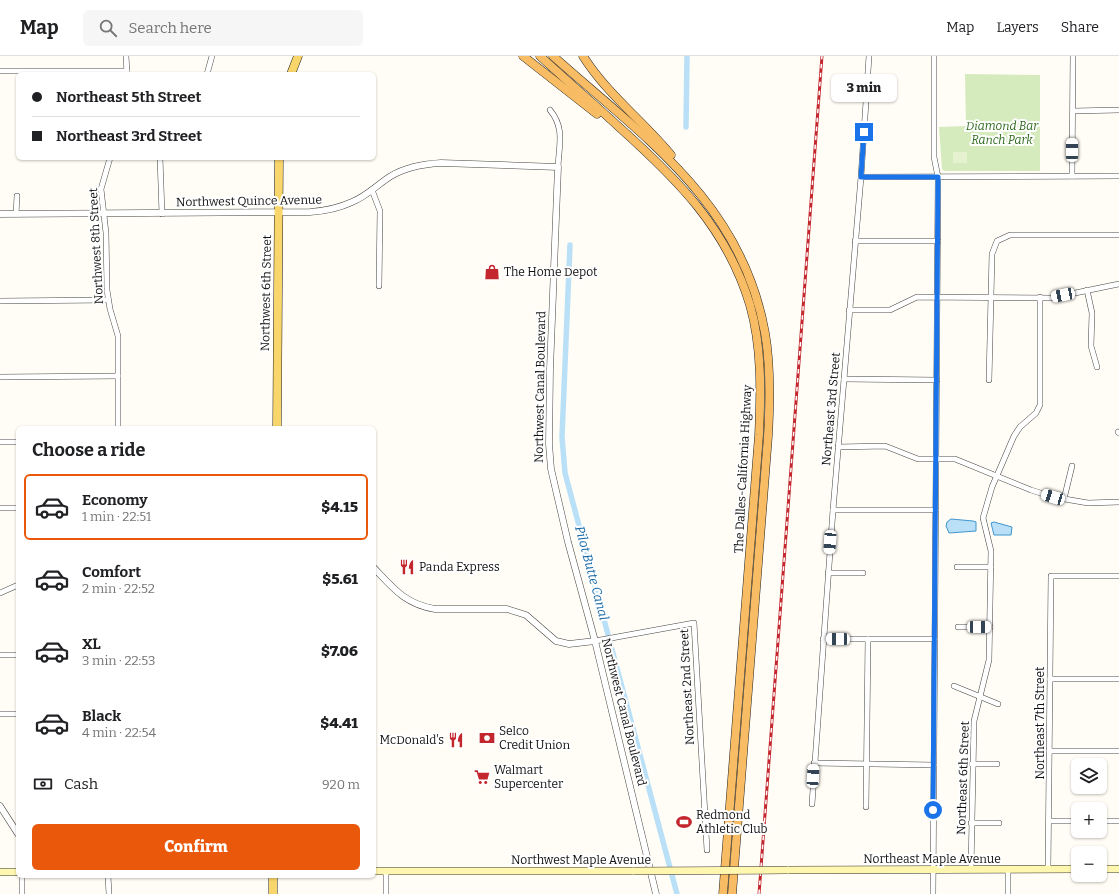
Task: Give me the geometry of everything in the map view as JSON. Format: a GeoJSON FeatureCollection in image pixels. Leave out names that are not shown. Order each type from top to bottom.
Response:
{"type":"FeatureCollection","features":[{"type":"Feature","properties":{"kind":"highway"},"geometry":{"type":"LineString","coordinates":[[523,56],[638,144]]}},
{"type":"Feature","properties":{"kind":"highway","name":"The Dalles-California Highway"},"geometry":{"type":"LineString","coordinates":[[540,56],[638,144],[702,209],[724,242],[738,272],[750,306],[756,334],[760,366],[759,435],[723,894]]}},
{"type":"Feature","properties":{"kind":"highway","name":"The Dalles-California Highway"},"geometry":{"type":"LineString","coordinates":[[553,56],[666,157],[691,182],[710,205],[725,228],[746,267],[759,305],[766,334],[769,364],[768,436],[732,894]]}},
{"type":"Feature","properties":{"kind":"highway"},"geometry":{"type":"LineString","coordinates":[[583,56],[593,71],[670,154],[691,182]]}},
{"type":"Feature","properties":{"kind":"main road"},"geometry":{"type":"LineString","coordinates":[[292,72],[298,56]]}},
{"type":"Feature","properties":{"kind":"main road","name":"Northwest 6th Street"},"geometry":{"type":"LineString","coordinates":[[277,426],[279,160]]}},
{"type":"Feature","properties":{"kind":"main road","name":"Northeast Maple Avenue"},"geometry":{"type":"LineString","coordinates":[[787,870],[1071,869]]}},
{"type":"Feature","properties":{"kind":"main road"},"geometry":{"type":"LineString","coordinates":[[1107,869],[1119,869]]}},
{"type":"Feature","properties":{"kind":"main road","name":"Northwest Maple Avenue"},"geometry":{"type":"LineString","coordinates":[[376,871],[787,870]]}},
{"type":"Feature","properties":{"kind":"main road"},"geometry":{"type":"LineString","coordinates":[[0,872],[16,872]]}},
{"type":"Feature","properties":{"kind":"main road"},"geometry":{"type":"LineString","coordinates":[[273,878],[273,894]]}},
{"type":"Feature","properties":{"kind":"street"},"geometry":{"type":"LineString","coordinates":[[126,56],[127,72]]}},
{"type":"Feature","properties":{"kind":"street"},"geometry":{"type":"LineString","coordinates":[[208,72],[212,56]]}},
{"type":"Feature","properties":{"kind":"street","name":"Northeast 3rd Street"},"geometry":{"type":"LineString","coordinates":[[812,804],[828,573],[861,177],[869,56]]}},
{"type":"Feature","properties":{"kind":"street"},"geometry":{"type":"LineString","coordinates":[[933,894],[938,241],[938,177],[934,157],[934,56]]}},
{"type":"Feature","properties":{"kind":"street"},"geometry":{"type":"LineString","coordinates":[[1072,176],[1073,56]]}},
{"type":"Feature","properties":{"kind":"street"},"geometry":{"type":"LineString","coordinates":[[0,71],[16,73]]}},
{"type":"Feature","properties":{"kind":"street","name":"Northwest Canal Boulevard"},"geometry":{"type":"LineString","coordinates":[[550,110],[559,122],[560,130],[550,369],[549,458],[568,542],[598,641],[656,894]]}},
{"type":"Feature","properties":{"kind":"street"},"geometry":{"type":"LineString","coordinates":[[1072,110],[1119,110]]}},
{"type":"Feature","properties":{"kind":"street","name":"Northwest 8th Street"},"geometry":{"type":"LineString","coordinates":[[109,160],[101,189],[106,233],[106,280],[108,300],[118,336],[118,426]]}},
{"type":"Feature","properties":{"kind":"street"},"geometry":{"type":"LineString","coordinates":[[160,160],[162,214]]}},
{"type":"Feature","properties":{"kind":"street","name":"Northwest Quince Avenue"},"geometry":{"type":"LineString","coordinates":[[0,214],[310,212],[338,208],[354,202],[392,176],[427,164],[441,163],[558,167]]}},
{"type":"Feature","properties":{"kind":"street"},"geometry":{"type":"LineString","coordinates":[[861,177],[1119,176]]}},
{"type":"Feature","properties":{"kind":"street"},"geometry":{"type":"LineString","coordinates":[[372,190],[380,211],[379,286]]}},
{"type":"Feature","properties":{"kind":"street"},"geometry":{"type":"LineString","coordinates":[[16,214],[17,196]]}},
{"type":"Feature","properties":{"kind":"street"},"geometry":{"type":"LineString","coordinates":[[989,380],[992,254],[997,241],[1010,235],[1119,235]]}},
{"type":"Feature","properties":{"kind":"street"},"geometry":{"type":"LineString","coordinates":[[855,241],[938,241]]}},
{"type":"Feature","properties":{"kind":"street"},"geometry":{"type":"LineString","coordinates":[[850,310],[890,310],[917,297],[1050,298],[1119,284]]}},
{"type":"Feature","properties":{"kind":"street"},"geometry":{"type":"LineString","coordinates":[[1087,290],[1092,313],[1091,346],[1097,367]]}},
{"type":"Feature","properties":{"kind":"street","name":"Northeast 6th Street"},"geometry":{"type":"LineString","coordinates":[[971,869],[974,721],[989,660],[991,551],[983,518],[997,476],[1014,436],[1020,427],[1036,413],[1040,405],[1040,298]]}},
{"type":"Feature","properties":{"kind":"street"},"geometry":{"type":"LineString","coordinates":[[0,301],[108,300]]}},
{"type":"Feature","properties":{"kind":"street"},"geometry":{"type":"LineString","coordinates":[[0,377],[118,376]]}},
{"type":"Feature","properties":{"kind":"street"},"geometry":{"type":"LineString","coordinates":[[844,379],[937,380]]}},
{"type":"Feature","properties":{"kind":"street"},"geometry":{"type":"LineString","coordinates":[[0,442],[16,442]]}},
{"type":"Feature","properties":{"kind":"street"},"geometry":{"type":"LineString","coordinates":[[838,447],[886,446],[918,459],[955,459],[1031,490],[1064,499],[1088,503],[1119,502]]}},
{"type":"Feature","properties":{"kind":"street"},"geometry":{"type":"LineString","coordinates":[[1064,499],[1072,466]]}},
{"type":"Feature","properties":{"kind":"street"},"geometry":{"type":"LineString","coordinates":[[0,508],[16,508]]}},
{"type":"Feature","properties":{"kind":"street"},"geometry":{"type":"LineString","coordinates":[[833,510],[936,510]]}},
{"type":"Feature","properties":{"kind":"street"},"geometry":{"type":"LineString","coordinates":[[957,567],[991,567]]}},
{"type":"Feature","properties":{"kind":"street"},"geometry":{"type":"LineString","coordinates":[[376,570],[403,598],[423,607],[435,610],[507,609],[526,615],[556,641],[569,644],[598,641]]}},
{"type":"Feature","properties":{"kind":"street"},"geometry":{"type":"LineString","coordinates":[[828,573],[863,573]]}},
{"type":"Feature","properties":{"kind":"street","name":"Northeast 7th Street"},"geometry":{"type":"LineString","coordinates":[[1048,869],[1051,576],[1119,576]]}},
{"type":"Feature","properties":{"kind":"street"},"geometry":{"type":"LineString","coordinates":[[0,592],[16,586]]}},
{"type":"Feature","properties":{"kind":"street","name":"Northeast 2nd Street"},"geometry":{"type":"LineString","coordinates":[[598,641],[694,623],[707,850]]}},
{"type":"Feature","properties":{"kind":"street"},"geometry":{"type":"LineString","coordinates":[[958,627],[990,627]]}},
{"type":"Feature","properties":{"kind":"street"},"geometry":{"type":"LineString","coordinates":[[823,639],[935,640]]}},
{"type":"Feature","properties":{"kind":"street"},"geometry":{"type":"LineString","coordinates":[[866,807],[868,640]]}},
{"type":"Feature","properties":{"kind":"street"},"geometry":{"type":"LineString","coordinates":[[0,655],[16,655]]}},
{"type":"Feature","properties":{"kind":"street"},"geometry":{"type":"LineString","coordinates":[[1050,679],[1119,679]]}},
{"type":"Feature","properties":{"kind":"street"},"geometry":{"type":"LineString","coordinates":[[954,686],[998,704]]}},
{"type":"Feature","properties":{"kind":"street"},"geometry":{"type":"LineString","coordinates":[[0,714],[16,714]]}},
{"type":"Feature","properties":{"kind":"street"},"geometry":{"type":"LineString","coordinates":[[1049,751],[1119,751]]}},
{"type":"Feature","properties":{"kind":"street"},"geometry":{"type":"LineString","coordinates":[[814,763],[934,765]]}},
{"type":"Feature","properties":{"kind":"street"},"geometry":{"type":"LineString","coordinates":[[972,764],[997,764]]}},
{"type":"Feature","properties":{"kind":"street"},"geometry":{"type":"LineString","coordinates":[[0,806],[16,831]]}},
{"type":"Feature","properties":{"kind":"street"},"geometry":{"type":"LineString","coordinates":[[1049,821],[1071,821]]}},
{"type":"Feature","properties":{"kind":"street"},"geometry":{"type":"LineString","coordinates":[[1107,821],[1119,821]]}},
{"type":"Feature","properties":{"kind":"street"},"geometry":{"type":"LineString","coordinates":[[971,823],[999,823]]}},
{"type":"Feature","properties":{"kind":"street"},"geometry":{"type":"LineString","coordinates":[[1008,869],[1008,894]]}},
{"type":"Feature","properties":{"kind":"street"},"geometry":{"type":"LineString","coordinates":[[386,871],[386,894]]}},
{"type":"Feature","properties":{"kind":"street"},"geometry":{"type":"LineString","coordinates":[[22,878],[22,894]]}},
{"type":"Feature","properties":{"kind":"street"},"geometry":{"type":"LineString","coordinates":[[108,878],[108,894]]}},
{"type":"Feature","properties":{"kind":"green space","name":"Diamond Bar Ranch Park"},"geometry":{"type":"Polygon","coordinates":[[[965,74],[1040,75],[1040,171],[944,171],[942,169],[939,127],[966,126],[965,74]]]}},
{"type":"Feature","properties":{"kind":"green space"},"geometry":{"type":"Polygon","coordinates":[[[953,152],[967,152],[967,163],[953,163],[953,152]]]}},
{"type":"Feature","properties":{"kind":"water"},"geometry":{"type":"Polygon","coordinates":[[[951,519],[976,522],[976,531],[949,533],[946,526],[947,522],[951,519]]]}},
{"type":"Feature","properties":{"kind":"water"},"geometry":{"type":"Polygon","coordinates":[[[994,522],[1012,527],[1011,535],[994,535],[991,523],[994,522]]]}},
{"type":"Feature","properties":{"kind":"waterway","name":"Pilot Butte Canal"},"geometry":{"type":"LineString","coordinates":[[686,127],[687,56]]}},
{"type":"Feature","properties":{"kind":"waterway","name":"Pilot Butte Canal"},"geometry":{"type":"LineString","coordinates":[[570,245],[562,437],[565,473],[677,894]]}},
{"type":"Feature","properties":{"kind":"railway"},"geometry":{"type":"LineString","coordinates":[[759,894],[822,56]]}},
{"type":"Feature","properties":{"kind":"place","name":"The Home Depot"},"geometry":{"type":"Point","coordinates":[492,272]}},
{"type":"Feature","properties":{"kind":"place","name":"Panda Express"},"geometry":{"type":"Point","coordinates":[407,567]}},
{"type":"Feature","properties":{"kind":"place","name":"Selco Credit Union"},"geometry":{"type":"Point","coordinates":[487,738]}},
{"type":"Feature","properties":{"kind":"place","name":"McDonald's"},"geometry":{"type":"Point","coordinates":[456,740]}},
{"type":"Feature","properties":{"kind":"place","name":"Walmart Supercenter"},"geometry":{"type":"Point","coordinates":[482,777]}},
{"type":"Feature","properties":{"kind":"place","name":"Redmond Athletic Club"},"geometry":{"type":"Point","coordinates":[684,822]}},
{"type":"Feature","properties":{"kind":"route"},"geometry":{"type":"LineString","coordinates":[[864,132],[861,177],[938,177],[933,810]]}}]}
